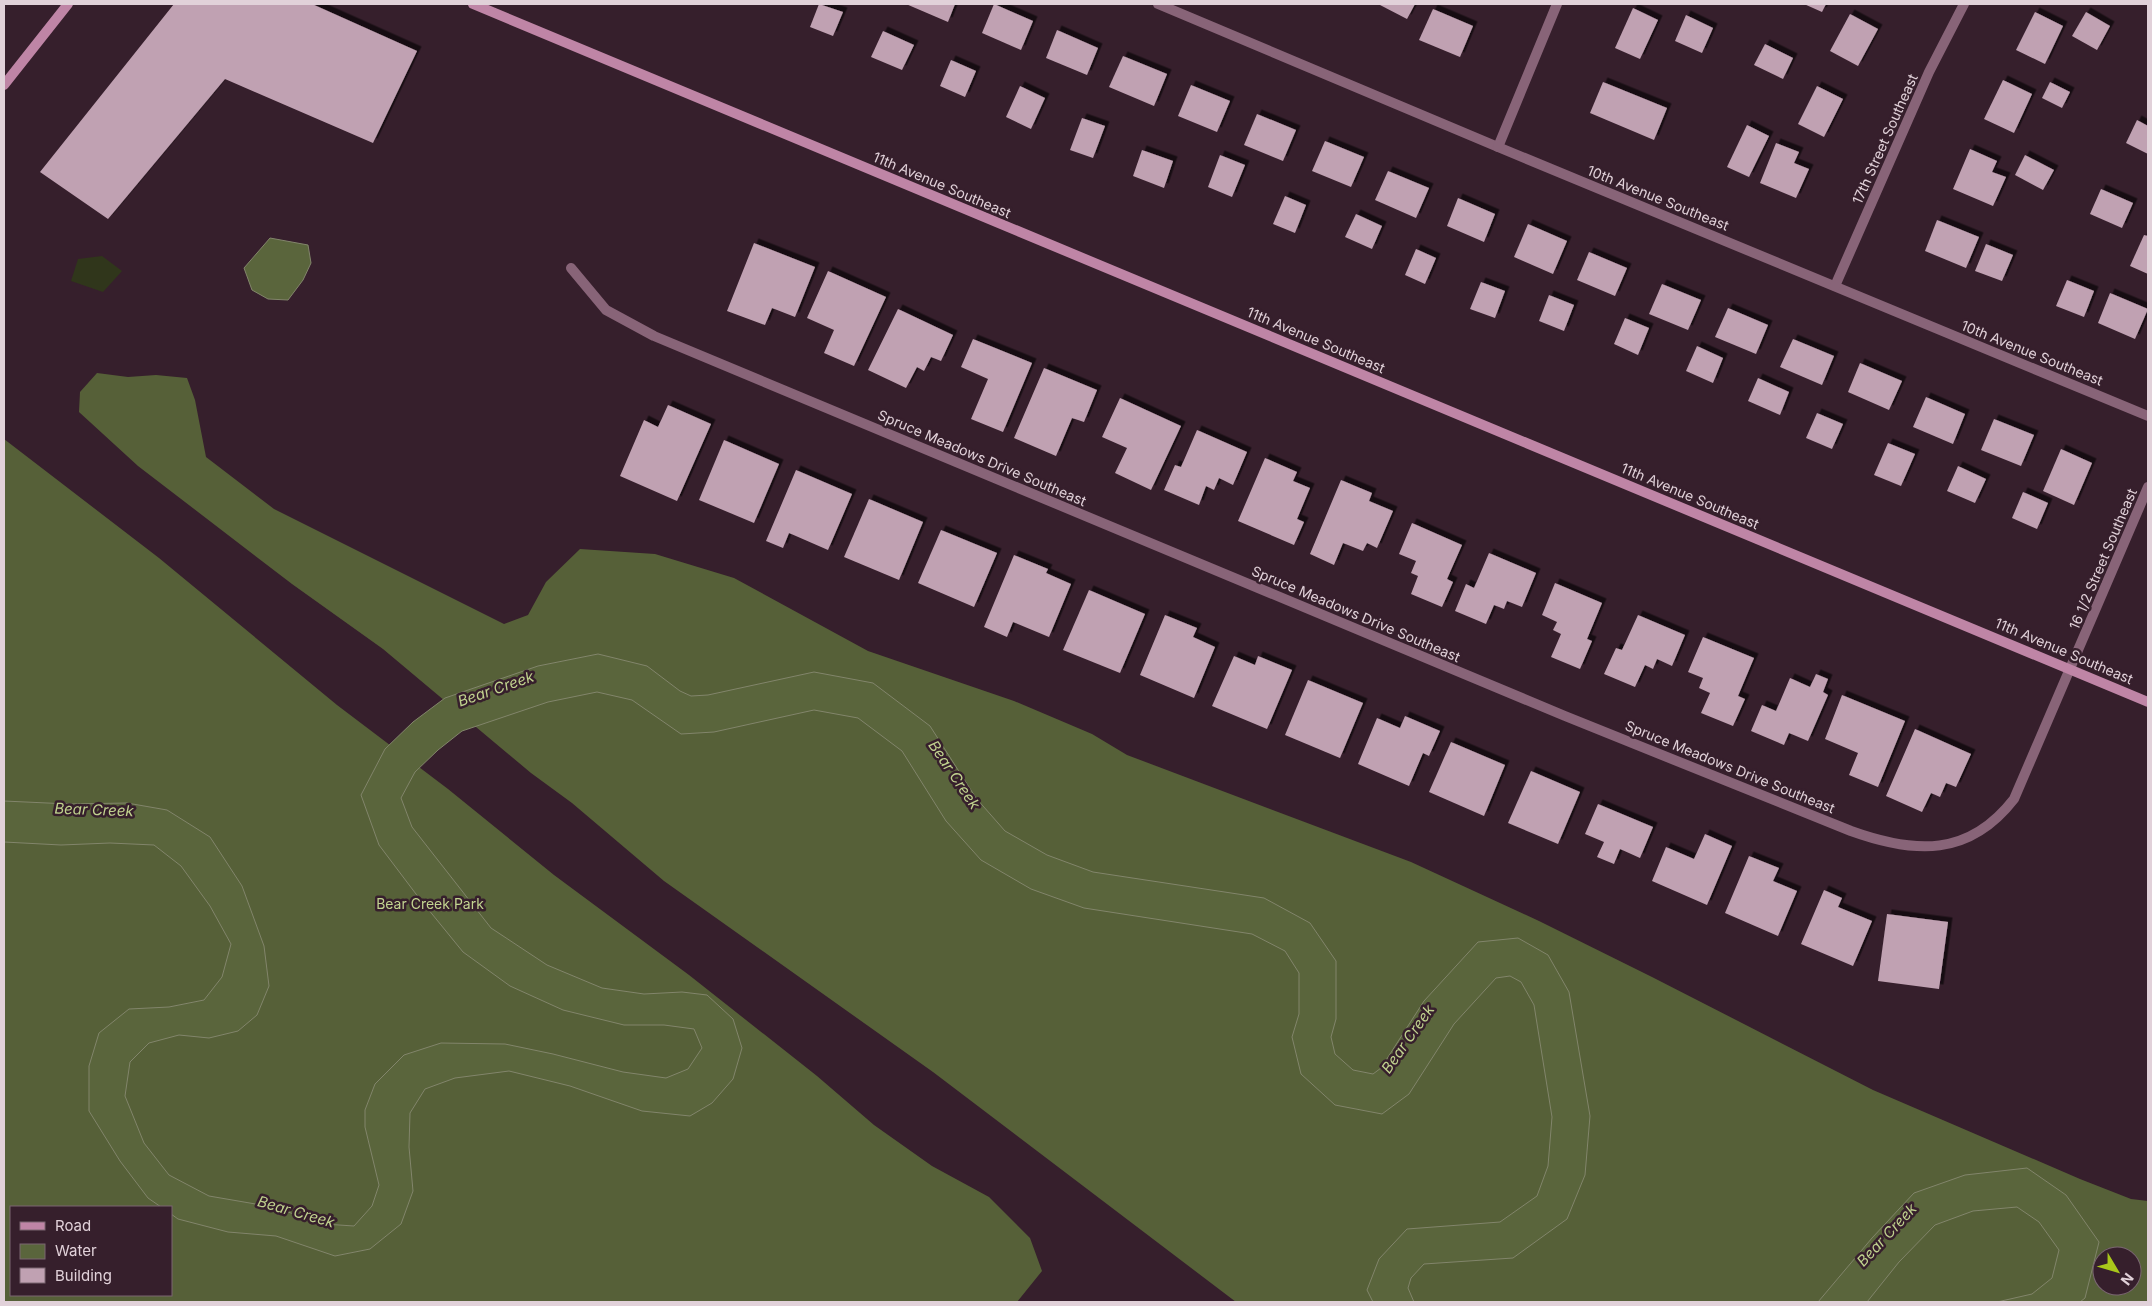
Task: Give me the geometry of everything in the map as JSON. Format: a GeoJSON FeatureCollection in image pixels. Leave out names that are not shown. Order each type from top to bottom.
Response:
{"type":"FeatureCollection","features":[{"type":"Feature","properties":{"kind":"main road"},"geometry":{"type":"LineString","coordinates":[[4,85],[68,4]]}},
{"type":"Feature","properties":{"kind":"main road","name":"11th Avenue Southeast"},"geometry":{"type":"LineString","coordinates":[[473,4],[2148,702]]}},
{"type":"Feature","properties":{"kind":"street","name":"10th Avenue Southeast"},"geometry":{"type":"LineString","coordinates":[[1158,4],[2148,416]]}},
{"type":"Feature","properties":{"kind":"street"},"geometry":{"type":"LineString","coordinates":[[1498,147],[1557,4]]}},
{"type":"Feature","properties":{"kind":"street","name":"17th Street Southeast"},"geometry":{"type":"LineString","coordinates":[[1835,286],[1929,72],[1964,4]]}},
{"type":"Feature","properties":{"kind":"street","name":"Spruce Meadows Drive Southeast"},"geometry":{"type":"LineString","coordinates":[[571,268],[606,310],[654,336],[1565,716],[1874,839],[1905,846],[1935,846],[1970,837],[1997,819],[2014,799],[2022,785],[2071,669]]}},
{"type":"Feature","properties":{"kind":"street","name":"16 1/2 Street Southeast"},"geometry":{"type":"LineString","coordinates":[[2071,669],[2148,487]]}},
{"type":"Feature","properties":{"kind":"shaded area"},"geometry":{"type":"Polygon","coordinates":[[[102,256],[122,271],[103,292],[71,281],[78,259],[102,256]]]}},
{"type":"Feature","properties":{"kind":"green space"},"geometry":{"type":"Polygon","coordinates":[[[97,373],[128,377],[156,375],[187,378],[195,400],[206,457],[274,509],[504,624],[528,615],[546,582],[580,549],[655,554],[734,578],[868,651],[1014,701],[1092,734],[1127,755],[1411,862],[1539,921],[1873,1090],[2080,1179],[2131,1199],[2148,1201],[2148,1302],[1236,1302],[933,1072],[664,881],[572,803],[531,773],[383,649],[292,584],[138,466],[79,412],[80,392],[97,373]]]}},
{"type":"Feature","properties":{"kind":"green space","name":"Bear Creek Park"},"geometry":{"type":"Polygon","coordinates":[[[4,439],[159,558],[337,705],[448,789],[554,875],[689,975],[817,1076],[874,1125],[932,1166],[989,1197],[1030,1238],[1042,1271],[1017,1302],[4,1302],[4,439]]]}},
{"type":"Feature","properties":{"kind":"water"},"geometry":{"type":"Polygon","coordinates":[[[270,238],[308,245],[311,263],[303,280],[288,300],[268,299],[252,290],[244,268],[270,238]]]}},
{"type":"Feature","properties":{"kind":"water","name":"Bear Creek"},"geometry":{"type":"Polygon","coordinates":[[[598,654],[647,666],[680,691],[691,696],[708,695],[814,672],[873,683],[930,726],[976,798],[1005,831],[1047,855],[1093,872],[1264,898],[1310,923],[1336,961],[1336,1019],[1331,1037],[1335,1054],[1353,1070],[1373,1074],[1381,1068],[1424,1001],[1478,942],[1518,938],[1548,955],[1569,992],[1590,1116],[1585,1175],[1567,1219],[1513,1258],[1424,1264],[1411,1278],[1408,1288],[1414,1302],[1373,1302],[1367,1290],[1379,1259],[1407,1229],[1500,1222],[1537,1196],[1548,1166],[1552,1117],[1534,1005],[1521,982],[1510,976],[1496,978],[1454,1024],[1409,1094],[1382,1114],[1335,1105],[1301,1074],[1292,1037],[1299,1014],[1299,973],[1285,951],[1252,934],[1084,908],[1031,889],[981,860],[946,821],[902,751],[858,718],[814,710],[714,732],[681,734],[632,700],[597,692],[548,702],[462,731],[415,772],[401,798],[412,827],[491,928],[547,965],[602,988],[644,994],[682,992],[707,995],[733,1019],[742,1048],[733,1079],[712,1103],[690,1116],[642,1111],[570,1086],[509,1071],[455,1078],[425,1089],[410,1113],[409,1147],[413,1191],[401,1224],[370,1249],[335,1256],[276,1236],[228,1232],[178,1219],[172,1215],[172,1206],[160,1206],[148,1198],[120,1161],[89,1111],[89,1066],[99,1033],[129,1009],[169,1007],[204,1000],[222,977],[231,944],[210,906],[181,866],[154,845],[110,843],[61,845],[4,842],[4,801],[69,804],[127,803],[167,810],[210,837],[242,886],[264,946],[269,986],[257,1015],[238,1031],[209,1038],[179,1035],[149,1043],[130,1062],[125,1096],[144,1143],[169,1175],[209,1196],[273,1207],[324,1224],[354,1226],[372,1206],[379,1185],[365,1127],[365,1110],[375,1084],[404,1055],[441,1043],[505,1044],[623,1072],[666,1078],[688,1069],[702,1048],[694,1029],[664,1025],[624,1025],[563,1010],[510,986],[463,952],[379,845],[361,795],[385,749],[413,722],[445,698],[538,666],[598,654]]]}},
{"type":"Feature","properties":{"kind":"water","name":"Bear Creek"},"geometry":{"type":"Polygon","coordinates":[[[2027,1168],[2066,1195],[2099,1242],[2098,1246],[2092,1246],[2092,1270],[2085,1298],[2080,1302],[1997,1302],[2032,1294],[2052,1278],[2059,1250],[2039,1222],[2017,1207],[1973,1211],[1935,1225],[1899,1262],[1867,1302],[1818,1302],[1872,1238],[1914,1193],[1965,1175],[2027,1168]]]}},
{"type":"Feature","properties":{"kind":"building"},"geometry":{"type":"Polygon","coordinates":[[[174,4],[312,4],[417,51],[373,143],[225,79],[108,219],[40,172],[174,4]]]}},
{"type":"Feature","properties":{"kind":"building"},"geometry":{"type":"Polygon","coordinates":[[[819,4],[843,12],[833,36],[810,27],[819,4]]]}},
{"type":"Feature","properties":{"kind":"building"},"geometry":{"type":"Polygon","coordinates":[[[906,4],[955,4],[948,22],[906,4]]]}},
{"type":"Feature","properties":{"kind":"building"},"geometry":{"type":"Polygon","coordinates":[[[994,4],[1033,21],[1021,50],[982,33],[994,4]]]}},
{"type":"Feature","properties":{"kind":"building"},"geometry":{"type":"Polygon","coordinates":[[[1380,4],[1415,4],[1407,19],[1380,4]]]}},
{"type":"Feature","properties":{"kind":"building"},"geometry":{"type":"Polygon","coordinates":[[[1804,4],[1826,4],[1822,12],[1804,4]]]}},
{"type":"Feature","properties":{"kind":"building"},"geometry":{"type":"Polygon","coordinates":[[[1633,8],[1658,20],[1640,59],[1615,48],[1633,8]]]}},
{"type":"Feature","properties":{"kind":"building"},"geometry":{"type":"Polygon","coordinates":[[[1433,9],[1473,26],[1460,57],[1419,40],[1433,9]]]}},
{"type":"Feature","properties":{"kind":"building"},"geometry":{"type":"Polygon","coordinates":[[[2035,12],[2063,26],[2045,64],[2016,50],[2035,12]]]}},
{"type":"Feature","properties":{"kind":"building"},"geometry":{"type":"Polygon","coordinates":[[[2086,12],[2110,26],[2097,50],[2072,36],[2086,12]]]}},
{"type":"Feature","properties":{"kind":"building"},"geometry":{"type":"Polygon","coordinates":[[[1850,14],[1878,29],[1858,66],[1830,51],[1850,14]]]}},
{"type":"Feature","properties":{"kind":"building"},"geometry":{"type":"Polygon","coordinates":[[[1686,15],[1713,28],[1702,53],[1675,41],[1686,15]]]}},
{"type":"Feature","properties":{"kind":"building"},"geometry":{"type":"Polygon","coordinates":[[[1057,30],[1098,48],[1087,75],[1046,58],[1057,30]]]}},
{"type":"Feature","properties":{"kind":"building"},"geometry":{"type":"Polygon","coordinates":[[[883,31],[914,45],[902,70],[871,57],[883,31]]]}},
{"type":"Feature","properties":{"kind":"building"},"geometry":{"type":"Polygon","coordinates":[[[1765,44],[1793,58],[1783,79],[1754,65],[1765,44]]]}},
{"type":"Feature","properties":{"kind":"building"},"geometry":{"type":"Polygon","coordinates":[[[1123,56],[1167,74],[1154,106],[1109,87],[1123,56]]]}},
{"type":"Feature","properties":{"kind":"building"},"geometry":{"type":"Polygon","coordinates":[[[951,60],[976,71],[965,97],[940,86],[951,60]]]}},
{"type":"Feature","properties":{"kind":"building"},"geometry":{"type":"Polygon","coordinates":[[[2003,80],[2032,94],[2014,133],[1984,119],[2003,80]]]}},
{"type":"Feature","properties":{"kind":"building"},"geometry":{"type":"Polygon","coordinates":[[[1603,82],[1667,108],[1654,140],[1590,113],[1603,82]]]}},
{"type":"Feature","properties":{"kind":"building"},"geometry":{"type":"Polygon","coordinates":[[[2050,82],[2070,92],[2062,108],[2042,98],[2050,82]]]}},
{"type":"Feature","properties":{"kind":"building"},"geometry":{"type":"Polygon","coordinates":[[[1191,85],[1230,101],[1217,132],[1178,116],[1191,85]]]}},
{"type":"Feature","properties":{"kind":"building"},"geometry":{"type":"Polygon","coordinates":[[[1020,86],[1045,98],[1031,129],[1006,117],[1020,86]]]}},
{"type":"Feature","properties":{"kind":"building"},"geometry":{"type":"Polygon","coordinates":[[[1817,86],[1843,99],[1824,137],[1798,124],[1817,86]]]}},
{"type":"Feature","properties":{"kind":"building"},"geometry":{"type":"Polygon","coordinates":[[[1257,114],[1296,130],[1283,161],[1244,145],[1257,114]]]}},
{"type":"Feature","properties":{"kind":"building"},"geometry":{"type":"Polygon","coordinates":[[[1082,118],[1105,126],[1093,158],[1070,150],[1082,118]]]}},
{"type":"Feature","properties":{"kind":"building"},"geometry":{"type":"Polygon","coordinates":[[[2137,120],[2148,126],[2148,154],[2126,143],[2137,120]]]}},
{"type":"Feature","properties":{"kind":"building"},"geometry":{"type":"Polygon","coordinates":[[[1747,125],[1769,136],[1749,177],[1727,167],[1747,125]]]}},
{"type":"Feature","properties":{"kind":"building"},"geometry":{"type":"Polygon","coordinates":[[[1325,141],[1364,157],[1351,187],[1312,171],[1325,141]]]}},
{"type":"Feature","properties":{"kind":"building"},"geometry":{"type":"Polygon","coordinates":[[[1776,143],[1799,152],[1794,163],[1809,169],[1796,198],[1760,183],[1776,143]]]}},
{"type":"Feature","properties":{"kind":"building"},"geometry":{"type":"Polygon","coordinates":[[[1970,149],[1997,161],[1992,172],[2006,177],[1993,206],[1953,189],[1970,149]]]}},
{"type":"Feature","properties":{"kind":"building"},"geometry":{"type":"Polygon","coordinates":[[[1142,150],[1173,161],[1164,188],[1133,176],[1142,150]]]}},
{"type":"Feature","properties":{"kind":"building"},"geometry":{"type":"Polygon","coordinates":[[[1220,155],[1245,165],[1232,197],[1208,187],[1220,155]]]}},
{"type":"Feature","properties":{"kind":"building"},"geometry":{"type":"Polygon","coordinates":[[[2025,155],[2054,170],[2043,190],[2015,175],[2025,155]]]}},
{"type":"Feature","properties":{"kind":"building"},"geometry":{"type":"Polygon","coordinates":[[[1388,171],[1429,188],[1416,218],[1375,200],[1388,171]]]}},
{"type":"Feature","properties":{"kind":"building"},"geometry":{"type":"Polygon","coordinates":[[[2101,189],[2133,203],[2122,228],[2090,214],[2101,189]]]}},
{"type":"Feature","properties":{"kind":"building"},"geometry":{"type":"Polygon","coordinates":[[[1285,196],[1306,205],[1295,233],[1273,224],[1285,196]]]}},
{"type":"Feature","properties":{"kind":"building"},"geometry":{"type":"Polygon","coordinates":[[[1458,198],[1495,214],[1484,242],[1447,226],[1458,198]]]}},
{"type":"Feature","properties":{"kind":"building"},"geometry":{"type":"Polygon","coordinates":[[[1356,214],[1382,226],[1372,249],[1345,237],[1356,214]]]}},
{"type":"Feature","properties":{"kind":"building"},"geometry":{"type":"Polygon","coordinates":[[[1937,220],[1979,237],[1966,268],[1925,251],[1937,220]]]}},
{"type":"Feature","properties":{"kind":"building"},"geometry":{"type":"Polygon","coordinates":[[[1528,224],[1567,241],[1553,274],[1514,257],[1528,224]]]}},
{"type":"Feature","properties":{"kind":"building"},"geometry":{"type":"Polygon","coordinates":[[[2144,235],[2148,236],[2148,274],[2130,266],[2144,235]]]}},
{"type":"Feature","properties":{"kind":"building"},"geometry":{"type":"Polygon","coordinates":[[[754,243],[815,267],[795,317],[772,308],[765,325],[727,311],[754,243]]]}},
{"type":"Feature","properties":{"kind":"building"},"geometry":{"type":"Polygon","coordinates":[[[1986,244],[2013,255],[2002,281],[1975,271],[1986,244]]]}},
{"type":"Feature","properties":{"kind":"building"},"geometry":{"type":"Polygon","coordinates":[[[1416,249],[1436,258],[1425,284],[1405,275],[1416,249]]]}},
{"type":"Feature","properties":{"kind":"building"},"geometry":{"type":"Polygon","coordinates":[[[1589,252],[1627,268],[1615,296],[1577,280],[1589,252]]]}},
{"type":"Feature","properties":{"kind":"building"},"geometry":{"type":"Polygon","coordinates":[[[828,271],[886,297],[854,366],[824,353],[834,330],[807,318],[828,271]]]}},
{"type":"Feature","properties":{"kind":"building"},"geometry":{"type":"Polygon","coordinates":[[[2067,280],[2094,291],[2084,317],[2056,306],[2067,280]]]}},
{"type":"Feature","properties":{"kind":"building"},"geometry":{"type":"Polygon","coordinates":[[[1481,282],[1505,291],[1495,318],[1470,309],[1481,282]]]}},
{"type":"Feature","properties":{"kind":"building"},"geometry":{"type":"Polygon","coordinates":[[[1662,284],[1701,300],[1688,330],[1649,314],[1662,284]]]}},
{"type":"Feature","properties":{"kind":"building"},"geometry":{"type":"Polygon","coordinates":[[[2110,293],[2148,309],[2135,339],[2098,323],[2110,293]]]}},
{"type":"Feature","properties":{"kind":"building"},"geometry":{"type":"Polygon","coordinates":[[[1549,295],[1574,305],[1564,331],[1539,321],[1549,295]]]}},
{"type":"Feature","properties":{"kind":"building"},"geometry":{"type":"Polygon","coordinates":[[[1728,308],[1768,325],[1756,354],[1715,337],[1728,308]]]}},
{"type":"Feature","properties":{"kind":"building"},"geometry":{"type":"Polygon","coordinates":[[[898,309],[953,335],[941,361],[931,357],[924,371],[917,367],[906,388],[868,370],[898,309]]]}},
{"type":"Feature","properties":{"kind":"building"},"geometry":{"type":"Polygon","coordinates":[[[1625,318],[1649,328],[1638,355],[1614,344],[1625,318]]]}},
{"type":"Feature","properties":{"kind":"building"},"geometry":{"type":"Polygon","coordinates":[[[973,339],[1032,363],[1003,432],[971,419],[988,379],[961,367],[973,339]]]}},
{"type":"Feature","properties":{"kind":"building"},"geometry":{"type":"Polygon","coordinates":[[[1793,339],[1834,356],[1822,385],[1780,367],[1793,339]]]}},
{"type":"Feature","properties":{"kind":"building"},"geometry":{"type":"Polygon","coordinates":[[[1697,346],[1723,358],[1713,383],[1686,371],[1697,346]]]}},
{"type":"Feature","properties":{"kind":"building"},"geometry":{"type":"Polygon","coordinates":[[[1860,363],[1902,381],[1889,410],[1848,392],[1860,363]]]}},
{"type":"Feature","properties":{"kind":"building"},"geometry":{"type":"Polygon","coordinates":[[[1044,368],[1097,390],[1084,422],[1072,418],[1056,456],[1014,438],[1044,368]]]}},
{"type":"Feature","properties":{"kind":"building"},"geometry":{"type":"Polygon","coordinates":[[[1758,378],[1789,392],[1780,415],[1748,401],[1758,378]]]}},
{"type":"Feature","properties":{"kind":"building"},"geometry":{"type":"Polygon","coordinates":[[[1926,397],[1965,414],[1953,444],[1913,427],[1926,397]]]}},
{"type":"Feature","properties":{"kind":"building"},"geometry":{"type":"Polygon","coordinates":[[[1120,398],[1181,426],[1151,490],[1115,473],[1127,448],[1102,437],[1120,398]]]}},
{"type":"Feature","properties":{"kind":"building"},"geometry":{"type":"Polygon","coordinates":[[[668,405],[711,424],[677,501],[620,476],[644,420],[658,427],[668,405]]]}},
{"type":"Feature","properties":{"kind":"building"},"geometry":{"type":"Polygon","coordinates":[[[1817,413],[1843,424],[1832,449],[1806,438],[1817,413]]]}},
{"type":"Feature","properties":{"kind":"building"},"geometry":{"type":"Polygon","coordinates":[[[1994,419],[2034,435],[2021,466],[1981,450],[1994,419]]]}},
{"type":"Feature","properties":{"kind":"building"},"geometry":{"type":"Polygon","coordinates":[[[1197,430],[1247,452],[1233,485],[1219,478],[1214,490],[1206,486],[1199,505],[1164,490],[1175,465],[1181,467],[1197,430]]]}},
{"type":"Feature","properties":{"kind":"building"},"geometry":{"type":"Polygon","coordinates":[[[724,440],[779,464],[754,523],[699,500],[724,440]]]}},
{"type":"Feature","properties":{"kind":"building"},"geometry":{"type":"Polygon","coordinates":[[[1888,443],[1915,454],[1901,486],[1874,475],[1888,443]]]}},
{"type":"Feature","properties":{"kind":"building"},"geometry":{"type":"Polygon","coordinates":[[[2061,449],[2092,463],[2074,505],[2043,491],[2061,449]]]}},
{"type":"Feature","properties":{"kind":"building"},"geometry":{"type":"Polygon","coordinates":[[[1265,458],[1297,472],[1293,481],[1310,488],[1297,519],[1304,522],[1294,545],[1238,521],[1265,458]]]}},
{"type":"Feature","properties":{"kind":"building"},"geometry":{"type":"Polygon","coordinates":[[[1958,466],[1986,479],[1975,503],[1947,491],[1958,466]]]}},
{"type":"Feature","properties":{"kind":"building"},"geometry":{"type":"Polygon","coordinates":[[[796,470],[852,494],[828,550],[789,533],[783,548],[766,541],[796,470]]]}},
{"type":"Feature","properties":{"kind":"building"},"geometry":{"type":"Polygon","coordinates":[[[1341,480],[1372,493],[1369,501],[1393,511],[1377,548],[1367,543],[1363,551],[1343,543],[1334,565],[1310,554],[1341,480]]]}},
{"type":"Feature","properties":{"kind":"building"},"geometry":{"type":"Polygon","coordinates":[[[2023,492],[2048,503],[2037,529],[2012,518],[2023,492]]]}},
{"type":"Feature","properties":{"kind":"building"},"geometry":{"type":"Polygon","coordinates":[[[869,499],[923,522],[899,580],[844,557],[869,499]]]}},
{"type":"Feature","properties":{"kind":"building"},"geometry":{"type":"Polygon","coordinates":[[[1412,523],[1462,545],[1447,579],[1453,582],[1442,607],[1411,594],[1418,576],[1411,573],[1416,561],[1399,554],[1412,523]]]}},
{"type":"Feature","properties":{"kind":"building"},"geometry":{"type":"Polygon","coordinates":[[[941,530],[997,553],[974,607],[918,583],[941,530]]]}},
{"type":"Feature","properties":{"kind":"building"},"geometry":{"type":"Polygon","coordinates":[[[1489,553],[1536,573],[1522,607],[1507,601],[1504,609],[1494,605],[1486,624],[1455,611],[1466,584],[1474,588],[1489,553]]]}},
{"type":"Feature","properties":{"kind":"building"},"geometry":{"type":"Polygon","coordinates":[[[1014,555],[1048,569],[1046,573],[1071,584],[1049,637],[1013,622],[1007,637],[984,627],[1014,555]]]}},
{"type":"Feature","properties":{"kind":"building"},"geometry":{"type":"Polygon","coordinates":[[[1555,583],[1602,603],[1587,639],[1592,641],[1580,669],[1551,657],[1561,634],[1553,630],[1557,622],[1542,615],[1555,583]]]}},
{"type":"Feature","properties":{"kind":"building"},"geometry":{"type":"Polygon","coordinates":[[[1089,590],[1145,614],[1120,673],[1063,650],[1089,590]]]}},
{"type":"Feature","properties":{"kind":"building"},"geometry":{"type":"Polygon","coordinates":[[[1165,615],[1197,628],[1193,637],[1215,647],[1194,698],[1140,675],[1165,615]]]}},
{"type":"Feature","properties":{"kind":"building"},"geometry":{"type":"Polygon","coordinates":[[[1638,615],[1685,635],[1672,666],[1657,659],[1653,669],[1645,665],[1635,687],[1604,674],[1616,648],[1622,650],[1638,615]]]}},
{"type":"Feature","properties":{"kind":"building"},"geometry":{"type":"Polygon","coordinates":[[[1703,637],[1754,658],[1738,696],[1745,699],[1733,726],[1701,713],[1710,693],[1699,688],[1703,678],[1688,672],[1703,637]]]}},
{"type":"Feature","properties":{"kind":"building"},"geometry":{"type":"Polygon","coordinates":[[[1234,656],[1255,665],[1258,656],[1292,670],[1267,729],[1212,706],[1234,656]]]}},
{"type":"Feature","properties":{"kind":"building"},"geometry":{"type":"Polygon","coordinates":[[[1816,674],[1828,679],[1823,692],[1828,695],[1808,741],[1789,733],[1784,745],[1751,731],[1762,705],[1776,711],[1790,678],[1810,687],[1816,674]]]}},
{"type":"Feature","properties":{"kind":"building"},"geometry":{"type":"Polygon","coordinates":[[[1308,680],[1363,703],[1340,758],[1285,735],[1308,680]]]}},
{"type":"Feature","properties":{"kind":"building"},"geometry":{"type":"Polygon","coordinates":[[[1842,695],[1905,721],[1878,787],[1849,775],[1858,753],[1825,739],[1842,695]]]}},
{"type":"Feature","properties":{"kind":"building"},"geometry":{"type":"Polygon","coordinates":[[[1405,716],[1440,731],[1429,756],[1423,753],[1409,786],[1358,764],[1377,718],[1400,728],[1405,716]]]}},
{"type":"Feature","properties":{"kind":"building"},"geometry":{"type":"Polygon","coordinates":[[[1915,729],[1971,754],[1956,787],[1946,783],[1940,797],[1931,793],[1922,812],[1886,796],[1915,729]]]}},
{"type":"Feature","properties":{"kind":"building"},"geometry":{"type":"Polygon","coordinates":[[[1451,742],[1505,765],[1484,816],[1429,792],[1451,742]]]}},
{"type":"Feature","properties":{"kind":"building"},"geometry":{"type":"Polygon","coordinates":[[[1531,771],[1580,792],[1558,844],[1508,823],[1531,771]]]}},
{"type":"Feature","properties":{"kind":"building"},"geometry":{"type":"Polygon","coordinates":[[[1598,804],[1653,827],[1640,858],[1620,849],[1614,864],[1597,857],[1604,842],[1585,834],[1598,804]]]}},
{"type":"Feature","properties":{"kind":"building"},"geometry":{"type":"Polygon","coordinates":[[[1705,834],[1732,846],[1707,905],[1652,881],[1666,847],[1694,859],[1705,834]]]}},
{"type":"Feature","properties":{"kind":"building"},"geometry":{"type":"Polygon","coordinates":[[[1749,856],[1779,868],[1773,881],[1797,891],[1778,936],[1725,913],[1749,856]]]}},
{"type":"Feature","properties":{"kind":"building"},"geometry":{"type":"Polygon","coordinates":[[[1824,890],[1842,898],[1838,907],[1872,921],[1853,966],[1801,944],[1824,890]]]}},
{"type":"Feature","properties":{"kind":"building"},"geometry":{"type":"Polygon","coordinates":[[[1887,914],[1948,922],[1939,989],[1878,981],[1887,914]]]}}]}
